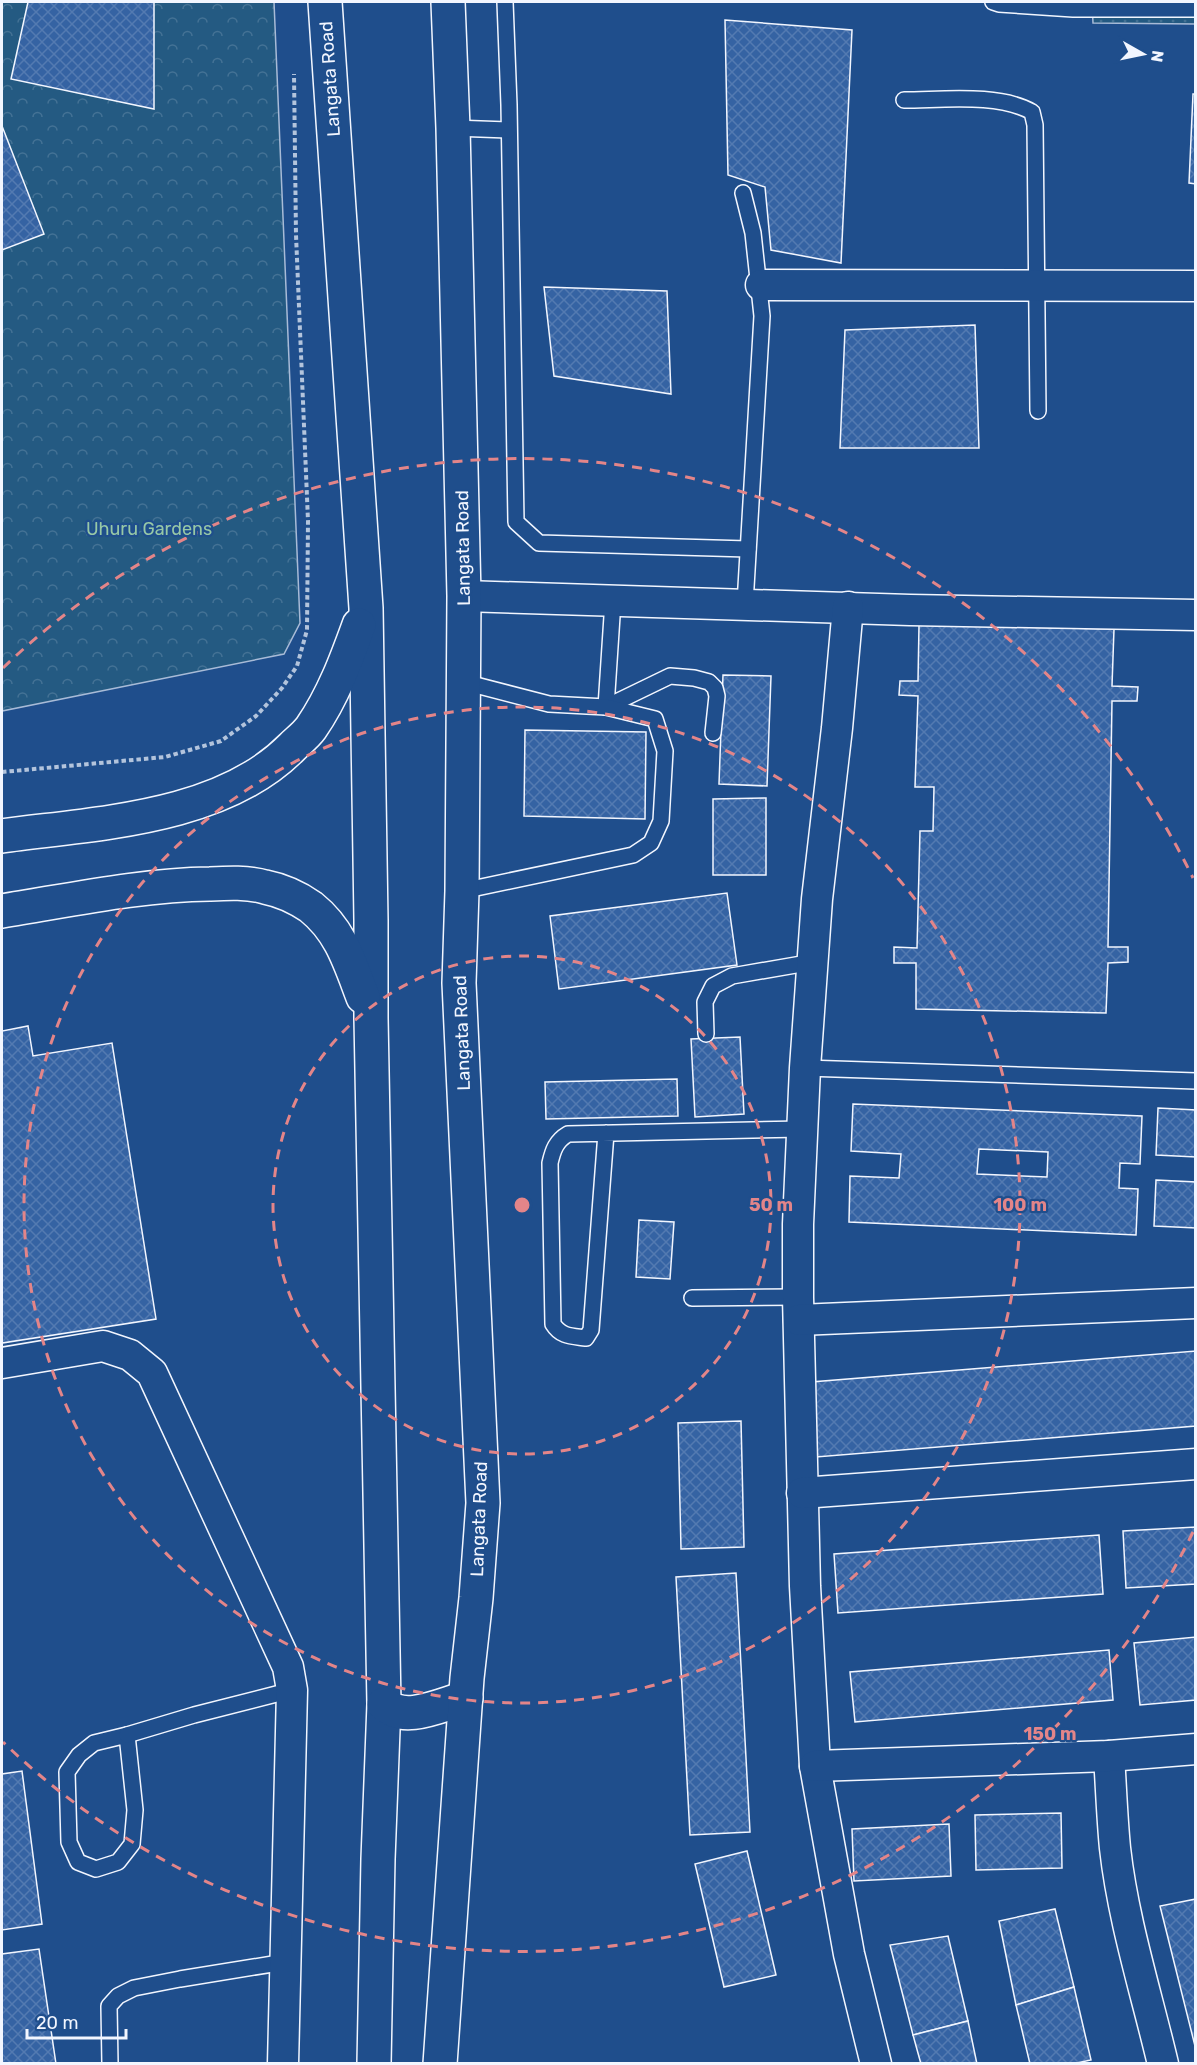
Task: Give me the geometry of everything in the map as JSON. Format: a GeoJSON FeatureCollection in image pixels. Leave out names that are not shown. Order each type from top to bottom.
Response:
{"type":"FeatureCollection","features":[{"type":"Feature","properties":{"kind":"main road","name":"Langata Road"},"geometry":{"type":"LineString","coordinates":[[325,2],[366,608],[384,1704],[374,2064]]}},
{"type":"Feature","properties":{"kind":"main road","name":"Langata Road"},"geometry":{"type":"LineString","coordinates":[[440,2064],[466,1698],[483,1503],[459,983],[462,891],[464,596],[448,2]]}},
{"type":"Feature","properties":{"kind":"main road"},"geometry":{"type":"LineString","coordinates":[[2,836],[151,816],[236,789],[276,763],[310,729],[339,680],[366,608]]}},
{"type":"Feature","properties":{"kind":"main road"},"geometry":{"type":"LineString","coordinates":[[2,911],[170,884],[264,886],[311,908],[336,934],[347,953],[371,1018]]}},
{"type":"Feature","properties":{"kind":"main road"},"geometry":{"type":"LineString","coordinates":[[384,1704],[391,1710],[411,1712],[466,1698]]}},
{"type":"Feature","properties":{"kind":"street"},"geometry":{"type":"LineString","coordinates":[[761,285],[1196,286]]}},
{"type":"Feature","properties":{"kind":"street"},"geometry":{"type":"LineString","coordinates":[[464,596],[910,610],[1196,615]]}},
{"type":"Feature","properties":{"kind":"street"},"geometry":{"type":"LineString","coordinates":[[848,607],[837,728],[817,899],[804,1068],[798,1224],[802,1493],[808,1674],[815,1766],[849,1954],[876,2064]]}},
{"type":"Feature","properties":{"kind":"street"},"geometry":{"type":"LineString","coordinates":[[799,1309],[1196,1303]]}},
{"type":"Feature","properties":{"kind":"street"},"geometry":{"type":"LineString","coordinates":[[2,1363],[103,1346],[130,1355],[152,1373],[288,1667],[292,1690],[283,2064]]}},
{"type":"Feature","properties":{"kind":"street"},"geometry":{"type":"LineString","coordinates":[[802,1493],[1196,1464]]}},
{"type":"Feature","properties":{"kind":"street"},"geometry":{"type":"LineString","coordinates":[[815,1766],[1109,1756],[1196,1749]]}},
{"type":"Feature","properties":{"kind":"street"},"geometry":{"type":"LineString","coordinates":[[1109,1756],[1115,1848],[1126,1911],[1163,2064]]}},
{"type":"Feature","properties":{"kind":"lane"},"geometry":{"type":"LineString","coordinates":[[505,2],[516,522],[539,543],[748,549]]}},
{"type":"Feature","properties":{"kind":"lane"},"geometry":{"type":"LineString","coordinates":[[993,2],[1196,9]]}},
{"type":"Feature","properties":{"kind":"lane"},"geometry":{"type":"LineString","coordinates":[[904,100],[1000,101],[1020,105],[1032,112],[1035,125],[1038,411]]}},
{"type":"Feature","properties":{"kind":"lane"},"geometry":{"type":"LineString","coordinates":[[453,128],[508,130]]}},
{"type":"Feature","properties":{"kind":"lane"},"geometry":{"type":"LineString","coordinates":[[743,193],[753,233],[761,285],[762,316],[745,604]]}},
{"type":"Feature","properties":{"kind":"lane"},"geometry":{"type":"LineString","coordinates":[[606,708],[613,601]]}},
{"type":"Feature","properties":{"kind":"lane"},"geometry":{"type":"LineString","coordinates":[[606,708],[670,676],[694,678],[709,682],[715,688],[717,696],[713,733]]}},
{"type":"Feature","properties":{"kind":"lane"},"geometry":{"type":"LineString","coordinates":[[462,891],[633,855],[651,843],[661,821],[664,751],[655,719],[606,708],[549,704],[464,682]]}},
{"type":"Feature","properties":{"kind":"lane"},"geometry":{"type":"LineString","coordinates":[[706,1034],[705,1002],[713,986],[732,976],[813,963]]}},
{"type":"Feature","properties":{"kind":"lane"},"geometry":{"type":"LineString","coordinates":[[804,1068],[1196,1081]]}},
{"type":"Feature","properties":{"kind":"lane"},"geometry":{"type":"LineString","coordinates":[[606,1133],[591,1330],[586,1338],[567,1336],[558,1332],[553,1324],[550,1163],[553,1149],[560,1138],[568,1134],[606,1133],[802,1129]]}},
{"type":"Feature","properties":{"kind":"lane"},"geometry":{"type":"LineString","coordinates":[[692,1298],[799,1309]]}},
{"type":"Feature","properties":{"kind":"lane"},"geometry":{"type":"LineString","coordinates":[[127,1735],[135,1810],[132,1844],[118,1862],[96,1869],[78,1862],[69,1842],[67,1772],[79,1755],[94,1743],[292,1690]]}},
{"type":"Feature","properties":{"kind":"lane"},"geometry":{"type":"LineString","coordinates":[[110,2064],[109,2006],[118,1996],[134,1988],[285,1962]]}},
{"type":"Feature","properties":{"kind":"path"},"geometry":{"type":"LineString","coordinates":[[2,772],[165,757],[221,741],[256,716],[282,688],[297,666],[308,630],[308,521],[296,235],[294,74]]}},
{"type":"Feature","properties":{"kind":"green space","name":"Uhuru Gardens"},"geometry":{"type":"Polygon","coordinates":[[[2,2],[274,2],[300,623],[284,654],[2,711],[2,2]]]}},
{"type":"Feature","properties":{"kind":"green space"},"geometry":{"type":"Polygon","coordinates":[[[1092,2],[1195,2],[1195,24],[1093,23],[1092,2]]]}},
{"type":"Feature","properties":{"kind":"building"},"geometry":{"type":"Polygon","coordinates":[[[28,2],[154,2],[154,109],[11,79],[28,2]]]}},
{"type":"Feature","properties":{"kind":"building"},"geometry":{"type":"Polygon","coordinates":[[[725,20],[852,30],[841,263],[771,250],[765,187],[728,175],[725,20]]]}},
{"type":"Feature","properties":{"kind":"building"},"geometry":{"type":"Polygon","coordinates":[[[1193,94],[1196,94],[1196,184],[1189,183],[1193,94]]]}},
{"type":"Feature","properties":{"kind":"building"},"geometry":{"type":"Polygon","coordinates":[[[2,126],[44,234],[2,250],[2,126]]]}},
{"type":"Feature","properties":{"kind":"building"},"geometry":{"type":"Polygon","coordinates":[[[544,287],[667,291],[671,394],[554,376],[544,287]]]}},
{"type":"Feature","properties":{"kind":"building"},"geometry":{"type":"Polygon","coordinates":[[[975,325],[979,448],[840,448],[845,330],[975,325]]]}},
{"type":"Feature","properties":{"kind":"building"},"geometry":{"type":"Polygon","coordinates":[[[919,625],[1114,629],[1112,686],[1138,687],[1137,701],[1112,701],[1108,947],[1128,947],[1128,962],[1108,963],[1106,1013],[916,1009],[916,963],[894,963],[894,947],[917,948],[920,831],[933,831],[934,787],[915,787],[918,696],[899,695],[900,681],[918,681],[919,625]]]}},
{"type":"Feature","properties":{"kind":"building"},"geometry":{"type":"Polygon","coordinates":[[[723,675],[771,676],[767,786],[719,784],[723,675]]]}},
{"type":"Feature","properties":{"kind":"building"},"geometry":{"type":"Polygon","coordinates":[[[525,730],[646,732],[645,819],[524,816],[525,730]]]}},
{"type":"Feature","properties":{"kind":"building"},"geometry":{"type":"Polygon","coordinates":[[[766,798],[766,875],[713,875],[713,799],[766,798]]]}},
{"type":"Feature","properties":{"kind":"building"},"geometry":{"type":"Polygon","coordinates":[[[727,893],[737,965],[559,989],[550,916],[727,893]]]}},
{"type":"Feature","properties":{"kind":"building"},"geometry":{"type":"Polygon","coordinates":[[[28,1026],[33,1056],[112,1043],[156,1319],[2,1343],[2,1031],[28,1026]]]}},
{"type":"Feature","properties":{"kind":"building"},"geometry":{"type":"Polygon","coordinates":[[[740,1037],[744,1114],[695,1117],[691,1039],[740,1037]]]}},
{"type":"Feature","properties":{"kind":"building"},"geometry":{"type":"Polygon","coordinates":[[[677,1079],[678,1116],[546,1119],[545,1082],[677,1079]]]}},
{"type":"Feature","properties":{"kind":"building"},"geometry":{"type":"Polygon","coordinates":[[[853,1104],[1142,1116],[1140,1164],[1120,1163],[1119,1188],[1138,1189],[1136,1235],[849,1222],[850,1176],[899,1178],[901,1154],[851,1151],[853,1104]],[[979,1149],[977,1174],[1047,1177],[1048,1152],[979,1149]]]}},
{"type":"Feature","properties":{"kind":"building"},"geometry":{"type":"Polygon","coordinates":[[[1158,1108],[1196,1110],[1196,1157],[1156,1155],[1158,1108]]]}},
{"type":"Feature","properties":{"kind":"building"},"geometry":{"type":"Polygon","coordinates":[[[1156,1180],[1196,1182],[1196,1228],[1154,1226],[1156,1180]]]}},
{"type":"Feature","properties":{"kind":"building"},"geometry":{"type":"Polygon","coordinates":[[[639,1220],[674,1222],[670,1279],[636,1277],[639,1220]]]}},
{"type":"Feature","properties":{"kind":"building"},"geometry":{"type":"Polygon","coordinates":[[[1196,1351],[1196,1426],[816,1457],[811,1382],[1196,1351]]]}},
{"type":"Feature","properties":{"kind":"building"},"geometry":{"type":"Polygon","coordinates":[[[741,1421],[744,1547],[681,1549],[678,1423],[741,1421]]]}},
{"type":"Feature","properties":{"kind":"building"},"geometry":{"type":"Polygon","coordinates":[[[1196,1527],[1196,1584],[1126,1588],[1123,1531],[1196,1527]]]}},
{"type":"Feature","properties":{"kind":"building"},"geometry":{"type":"Polygon","coordinates":[[[1099,1535],[1103,1594],[838,1613],[834,1554],[1099,1535]]]}},
{"type":"Feature","properties":{"kind":"building"},"geometry":{"type":"Polygon","coordinates":[[[736,1573],[750,1832],[690,1835],[676,1577],[736,1573]]]}},
{"type":"Feature","properties":{"kind":"building"},"geometry":{"type":"Polygon","coordinates":[[[1196,1637],[1196,1700],[1140,1705],[1134,1643],[1196,1637]]]}},
{"type":"Feature","properties":{"kind":"building"},"geometry":{"type":"Polygon","coordinates":[[[1109,1650],[1113,1700],[855,1722],[850,1672],[1109,1650]]]}},
{"type":"Feature","properties":{"kind":"building"},"geometry":{"type":"Polygon","coordinates":[[[22,1771],[42,1924],[2,1930],[2,1774],[22,1771]]]}},
{"type":"Feature","properties":{"kind":"building"},"geometry":{"type":"Polygon","coordinates":[[[1061,1813],[1062,1868],[976,1870],[975,1815],[1061,1813]]]}},
{"type":"Feature","properties":{"kind":"building"},"geometry":{"type":"Polygon","coordinates":[[[949,1824],[951,1876],[854,1881],[852,1829],[949,1824]]]}},
{"type":"Feature","properties":{"kind":"building"},"geometry":{"type":"Polygon","coordinates":[[[747,1851],[776,1975],[724,1987],[695,1864],[747,1851]]]}},
{"type":"Feature","properties":{"kind":"building"},"geometry":{"type":"Polygon","coordinates":[[[1196,1899],[1196,2050],[1160,1906],[1196,1899]]]}},
{"type":"Feature","properties":{"kind":"building"},"geometry":{"type":"Polygon","coordinates":[[[1055,1909],[1074,1987],[1016,2005],[999,1921],[1055,1909]]]}},
{"type":"Feature","properties":{"kind":"building"},"geometry":{"type":"Polygon","coordinates":[[[948,1936],[968,2021],[913,2035],[890,1945],[948,1936]]]}},
{"type":"Feature","properties":{"kind":"building"},"geometry":{"type":"Polygon","coordinates":[[[39,1949],[56,2064],[2,2064],[2,1954],[39,1949]]]}},
{"type":"Feature","properties":{"kind":"building"},"geometry":{"type":"Polygon","coordinates":[[[1074,1987],[1091,2060],[1072,2064],[1030,2064],[1016,2005],[1074,1987]]]}},
{"type":"Feature","properties":{"kind":"building"},"geometry":{"type":"Polygon","coordinates":[[[968,2021],[977,2064],[921,2064],[913,2035],[968,2021]]]}}]}
